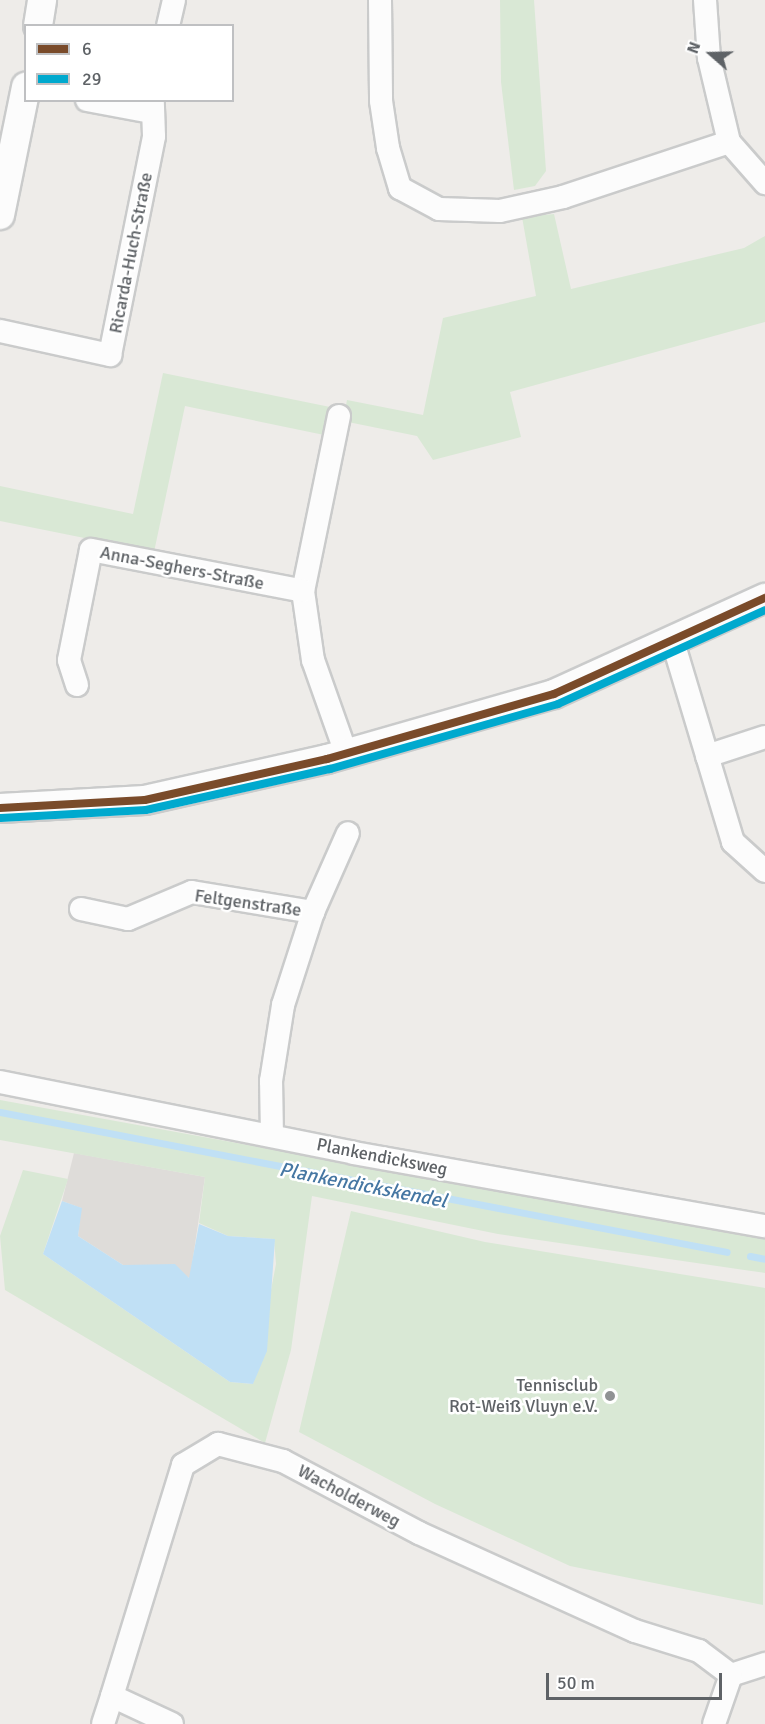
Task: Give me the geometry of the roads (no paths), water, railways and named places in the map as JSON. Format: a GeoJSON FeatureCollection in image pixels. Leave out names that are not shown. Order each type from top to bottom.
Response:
{"type":"FeatureCollection","features":[{"type":"Feature","properties":{"kind":"street"},"geometry":{"type":"LineString","coordinates":[[38,24],[42,0]]}},
{"type":"Feature","properties":{"kind":"street"},"geometry":{"type":"LineString","coordinates":[[168,24],[174,0]]}},
{"type":"Feature","properties":{"kind":"street"},"geometry":{"type":"LineString","coordinates":[[380,0],[381,101],[388,148],[400,188],[439,209],[500,211],[563,197],[729,142]]}},
{"type":"Feature","properties":{"kind":"street"},"geometry":{"type":"LineString","coordinates":[[705,0],[709,58],[729,142],[765,183]]}},
{"type":"Feature","properties":{"kind":"street"},"geometry":{"type":"LineString","coordinates":[[0,215],[24,94]]}},
{"type":"Feature","properties":{"kind":"street","name":"Ricarda-Huch-Straße"},"geometry":{"type":"LineString","coordinates":[[0,331],[110,354],[154,136],[152,106],[109,102]]}},
{"type":"Feature","properties":{"kind":"street"},"geometry":{"type":"LineString","coordinates":[[339,416],[303,591],[313,660],[346,753]]}},
{"type":"Feature","properties":{"kind":"street","name":"Anna-Seghers-Straße"},"geometry":{"type":"LineString","coordinates":[[76,685],[69,660],[91,550],[303,591]]}},
{"type":"Feature","properties":{"kind":"street"},"geometry":{"type":"LineString","coordinates":[[0,808],[146,800],[346,753],[554,694],[673,642],[765,598]]}},
{"type":"Feature","properties":{"kind":"street"},"geometry":{"type":"LineString","coordinates":[[673,642],[733,842],[765,872]]}},
{"type":"Feature","properties":{"kind":"street"},"geometry":{"type":"LineString","coordinates":[[707,756],[765,737]]}},
{"type":"Feature","properties":{"kind":"street","name":"Feltgenstraße"},"geometry":{"type":"LineString","coordinates":[[272,1136],[271,1081],[284,1005],[313,912],[348,833]]}},
{"type":"Feature","properties":{"kind":"street","name":"Feltgenstraße"},"geometry":{"type":"LineString","coordinates":[[81,909],[128,919],[192,892],[313,912]]}},
{"type":"Feature","properties":{"kind":"street","name":"Plankendicksweg"},"geometry":{"type":"LineString","coordinates":[[0,1082],[272,1136],[765,1226]]}},
{"type":"Feature","properties":{"kind":"street","name":"Wacholderweg"},"geometry":{"type":"LineString","coordinates":[[103,1724],[183,1465],[218,1444],[283,1461],[429,1537],[635,1631],[699,1651],[731,1675]]}},
{"type":"Feature","properties":{"kind":"street"},"geometry":{"type":"LineString","coordinates":[[714,1724],[731,1675],[765,1664]]}},
{"type":"Feature","properties":{"kind":"street"},"geometry":{"type":"LineString","coordinates":[[112,1696],[172,1724]]}},
{"type":"Feature","properties":{"kind":"water"},"geometry":{"type":"Polygon","coordinates":[[[62,1201],[82,1208],[78,1236],[123,1265],[175,1264],[189,1278],[199,1224],[228,1236],[275,1239],[267,1351],[253,1384],[230,1382],[43,1254],[62,1201]]]}},
{"type":"Feature","properties":{"kind":"waterway","name":"Plankendickskendel"},"geometry":{"type":"LineString","coordinates":[[0,1112],[727,1252]]}},
{"type":"Feature","properties":{"kind":"waterway","name":"Plankendickskendel"},"geometry":{"type":"LineString","coordinates":[[750,1256],[765,1259]]}},
{"type":"Feature","properties":{"kind":"place","name":"Tennisclub Rot-Weiß Vluyn e.V."},"geometry":{"type":"Point","coordinates":[610,1396]}}]}
